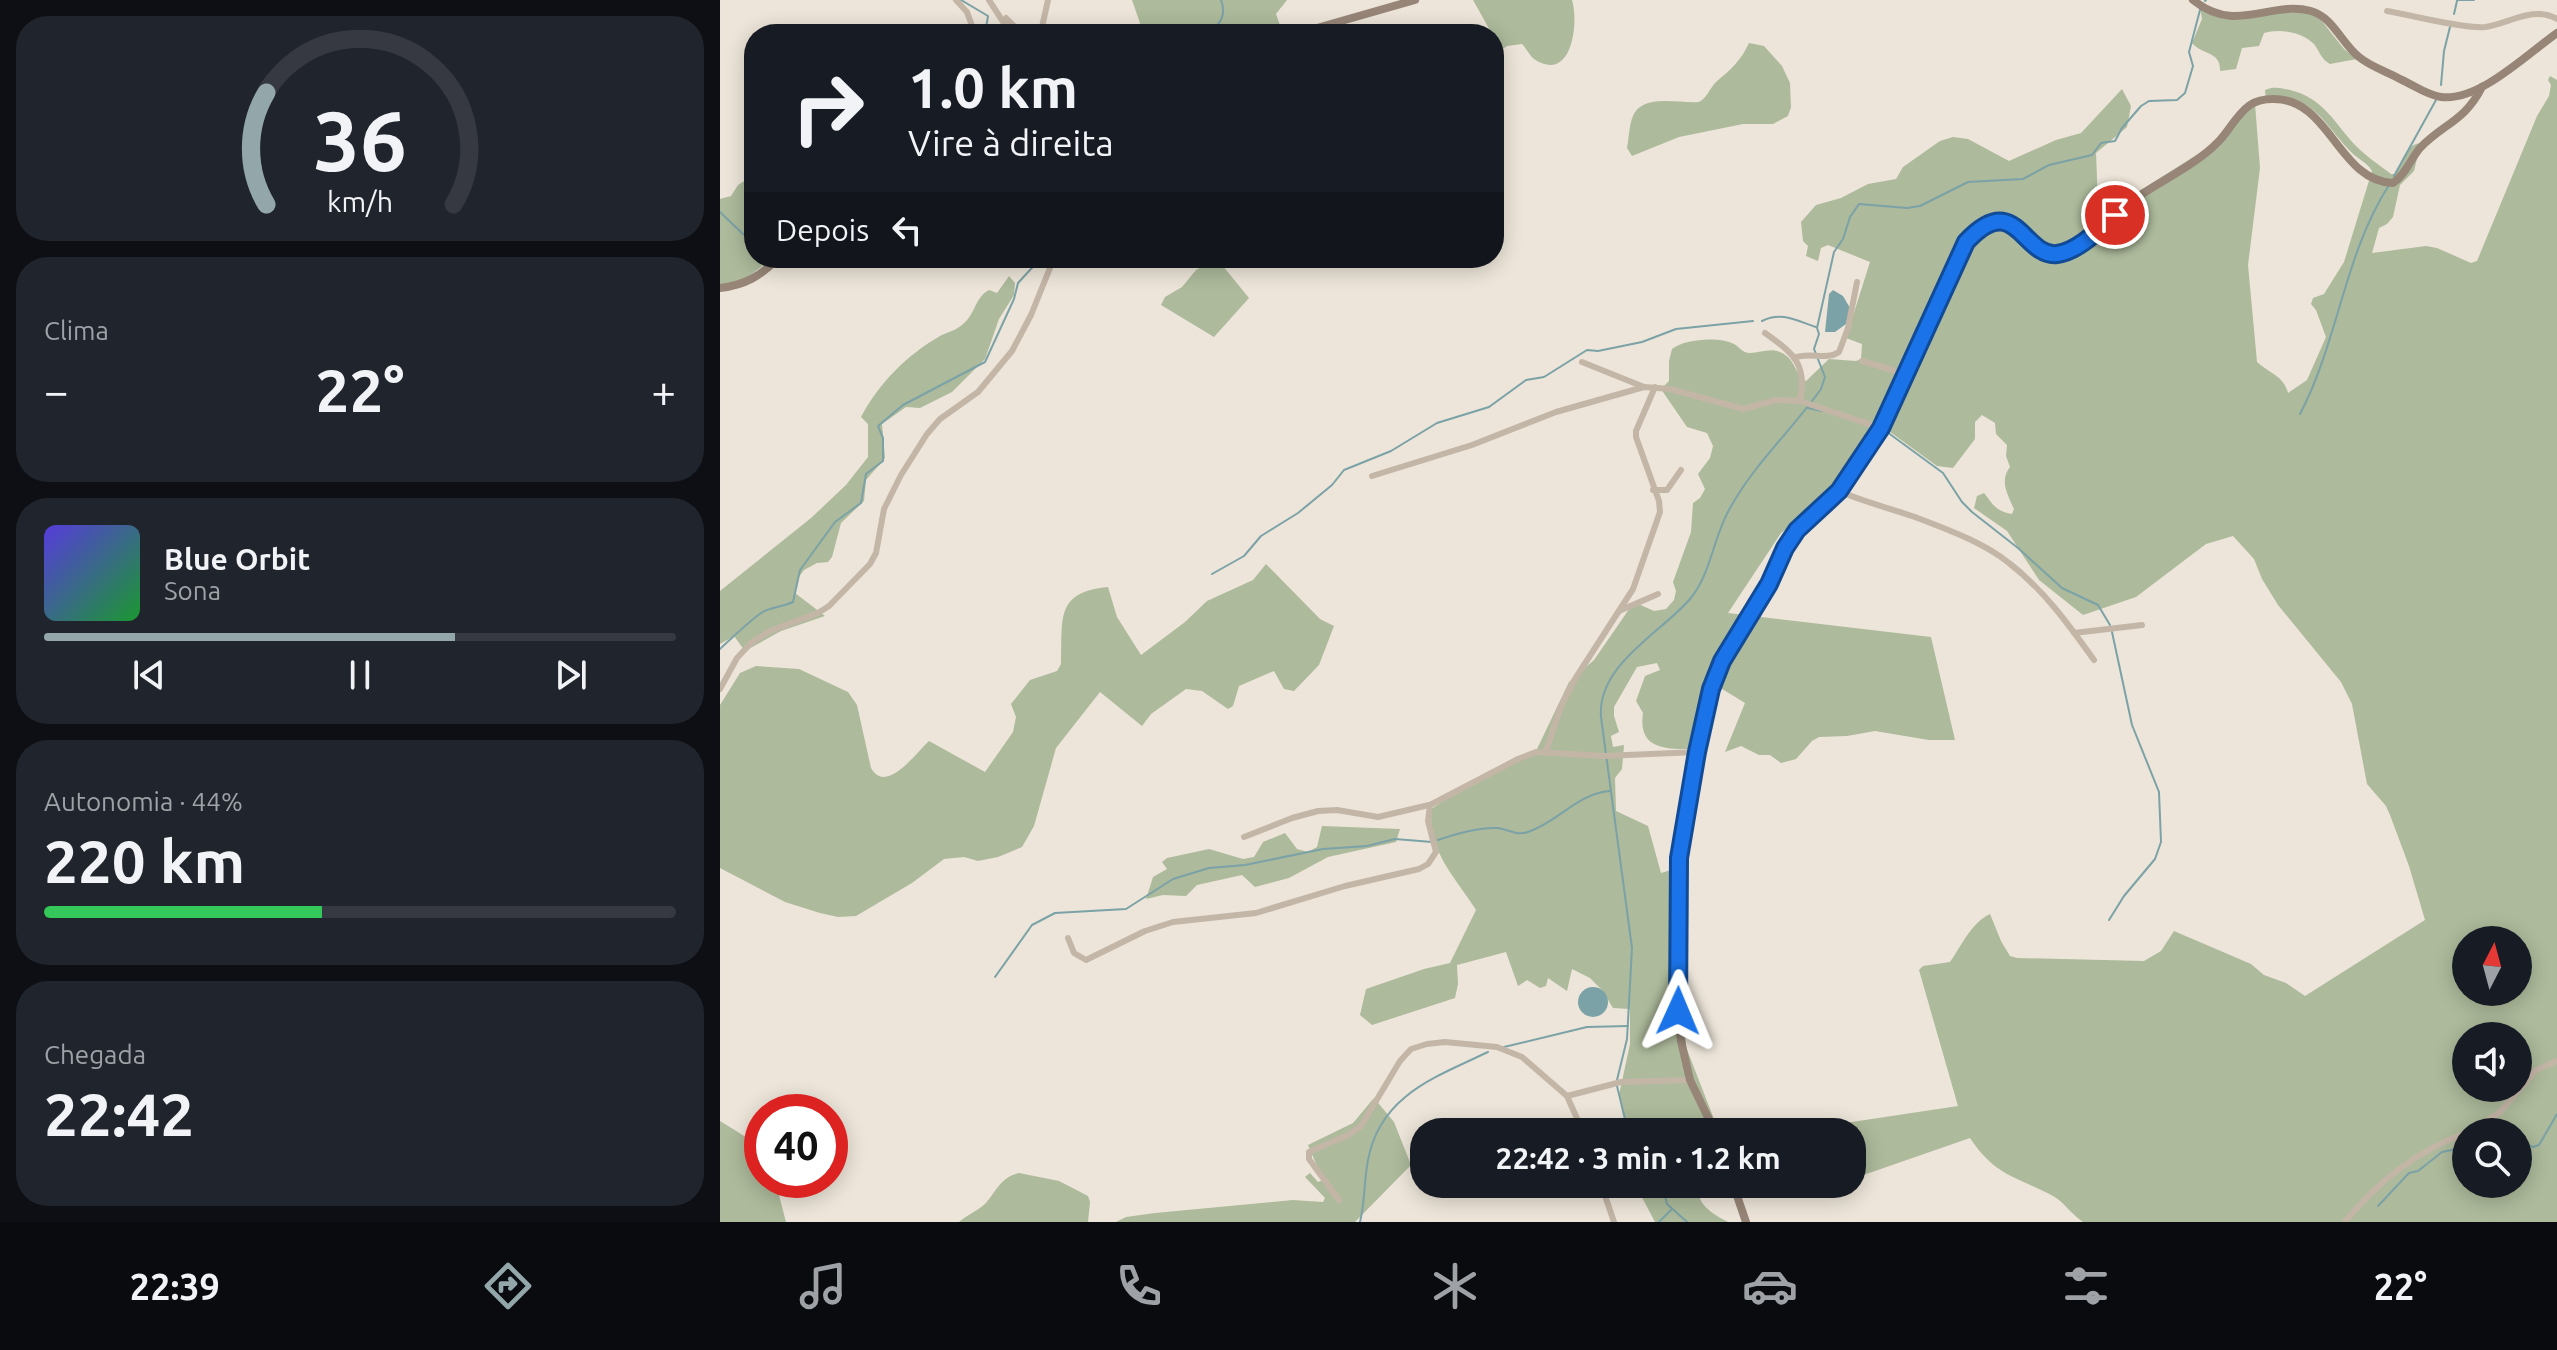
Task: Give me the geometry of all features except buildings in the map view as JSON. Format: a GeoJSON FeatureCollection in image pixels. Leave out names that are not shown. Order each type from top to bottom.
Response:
{"type":"FeatureCollection","features":[{"type":"Feature","properties":{"kind":"street"},"geometry":{"type":"LineString","coordinates":[[956,0],[967,12],[971,24]]}},
{"type":"Feature","properties":{"kind":"street"},"geometry":{"type":"LineString","coordinates":[[989,0],[1013,24]]}},
{"type":"Feature","properties":{"kind":"street"},"geometry":{"type":"LineString","coordinates":[[1043,24],[1048,0]]}},
{"type":"Feature","properties":{"kind":"street"},"geometry":{"type":"LineString","coordinates":[[1331,24],[1415,0]]}},
{"type":"Feature","properties":{"kind":"street"},"geometry":{"type":"LineString","coordinates":[[2193,0],[2204,8],[2235,17],[2288,10],[2312,11],[2325,18],[2359,58],[2427,93],[2444,97],[2458,96],[2482,87],[2557,33]]}},
{"type":"Feature","properties":{"kind":"street"},"geometry":{"type":"LineString","coordinates":[[996,6],[1006,24]]}},
{"type":"Feature","properties":{"kind":"street"},"geometry":{"type":"LineString","coordinates":[[2387,11],[2480,27],[2534,14],[2557,19]]}},
{"type":"Feature","properties":{"kind":"street"},"geometry":{"type":"LineString","coordinates":[[1708,1118],[1690,1080],[1681,1041],[1678,1011],[1678,884],[1679,858],[1711,689],[1722,661],[1797,530],[1839,491],[1881,428],[1966,242],[1976,230],[2003,222],[2015,225],[2046,253],[2068,250],[2101,228],[2131,201],[2211,148],[2247,107],[2262,100],[2282,100],[2302,107],[2358,168],[2393,183],[2404,174],[2418,150],[2465,113],[2482,87]]}},
{"type":"Feature","properties":{"kind":"street"},"geometry":{"type":"LineString","coordinates":[[720,288],[749,281],[768,268]]}},
{"type":"Feature","properties":{"kind":"street"},"geometry":{"type":"LineString","coordinates":[[720,689],[737,658],[751,643],[770,631],[829,606],[870,564],[876,553],[884,509],[901,475],[940,419],[978,392],[1012,351],[1050,268]]}},
{"type":"Feature","properties":{"kind":"street"},"geometry":{"type":"LineString","coordinates":[[1794,358],[1833,356],[1839,352],[1848,328],[1857,282]]}},
{"type":"Feature","properties":{"kind":"street"},"geometry":{"type":"LineString","coordinates":[[1765,333],[1794,358],[1804,375],[1803,401]]}},
{"type":"Feature","properties":{"kind":"street"},"geometry":{"type":"LineString","coordinates":[[1862,361],[1906,374]]}},
{"type":"Feature","properties":{"kind":"street"},"geometry":{"type":"LineString","coordinates":[[1582,362],[1644,387]]}},
{"type":"Feature","properties":{"kind":"street"},"geometry":{"type":"LineString","coordinates":[[1372,476],[1472,445],[1556,412],[1644,387],[1743,409],[1776,400],[1803,401],[1881,428]]}},
{"type":"Feature","properties":{"kind":"street"},"geometry":{"type":"LineString","coordinates":[[1546,751],[1561,706],[1575,679],[1633,589],[1660,512],[1636,431],[1655,387]]}},
{"type":"Feature","properties":{"kind":"street"},"geometry":{"type":"LineString","coordinates":[[1653,490],[1667,490],[1681,470]]}},
{"type":"Feature","properties":{"kind":"street"},"geometry":{"type":"LineString","coordinates":[[1839,491],[1861,501],[1919,518],[2008,561],[2040,589],[2094,660]]}},
{"type":"Feature","properties":{"kind":"street"},"geometry":{"type":"LineString","coordinates":[[1619,611],[1658,594]]}},
{"type":"Feature","properties":{"kind":"street"},"geometry":{"type":"LineString","coordinates":[[2074,633],[2142,625]]}},
{"type":"Feature","properties":{"kind":"street"},"geometry":{"type":"LineString","coordinates":[[1244,837],[1318,811],[1337,810],[1378,817],[1430,805],[1528,754],[1546,751],[1608,756],[1697,752]]}},
{"type":"Feature","properties":{"kind":"street"},"geometry":{"type":"LineString","coordinates":[[1068,938],[1074,953],[1086,960],[1145,931],[1173,922],[1256,913],[1345,886],[1419,869],[1428,864],[1436,852],[1428,821],[1430,805]]}},
{"type":"Feature","properties":{"kind":"street"},"geometry":{"type":"LineString","coordinates":[[1339,1200],[1309,1159],[1309,1152],[1361,1126],[1400,1061],[1411,1049],[1445,1042],[1482,1044],[1509,1051],[1534,1066],[1567,1096],[1577,1118]]}},
{"type":"Feature","properties":{"kind":"street"},"geometry":{"type":"LineString","coordinates":[[2491,1118],[2499,1113],[2536,1070],[2557,1061]]}},
{"type":"Feature","properties":{"kind":"street"},"geometry":{"type":"LineString","coordinates":[[1567,1096],[1617,1083],[1690,1080]]}},
{"type":"Feature","properties":{"kind":"street"},"geometry":{"type":"LineString","coordinates":[[2345,1222],[2397,1168],[2452,1138]]}},
{"type":"Feature","properties":{"kind":"street"},"geometry":{"type":"LineString","coordinates":[[1606,1198],[1614,1222]]}},
{"type":"Feature","properties":{"kind":"street"},"geometry":{"type":"LineString","coordinates":[[1738,1198],[1746,1222]]}},
{"type":"Feature","properties":{"kind":"green space"},"geometry":{"type":"Polygon","coordinates":[[[1132,0],[1287,0],[1276,14],[1280,24],[1140,23],[1132,0]]]}},
{"type":"Feature","properties":{"kind":"green space"},"geometry":{"type":"Polygon","coordinates":[[[1473,0],[1572,0],[1574,22],[1570,48],[1557,64],[1547,65],[1534,59],[1522,44],[1504,48],[1504,24],[1486,24],[1473,0]]]}},
{"type":"Feature","properties":{"kind":"green space"},"geometry":{"type":"Polygon","coordinates":[[[2199,2],[2231,15],[2309,12],[2321,20],[2344,49],[2357,59],[2330,64],[2309,40],[2290,32],[2277,31],[2264,33],[2259,46],[2242,48],[2236,69],[2220,71],[2214,57],[2192,43],[2202,19],[2199,2]]]}},
{"type":"Feature","properties":{"kind":"green space"},"geometry":{"type":"Polygon","coordinates":[[[1749,43],[1764,46],[1782,66],[1790,83],[1791,107],[1788,116],[1773,124],[1743,124],[1679,137],[1632,156],[1627,148],[1633,116],[1638,109],[1653,102],[1699,102],[1739,60],[1749,43]]]}},
{"type":"Feature","properties":{"kind":"green space"},"geometry":{"type":"Polygon","coordinates":[[[2550,76],[2557,80],[2557,1222],[2083,1222],[2053,1196],[1998,1168],[1970,1138],[1866,1174],[1866,1120],[1958,1106],[1919,970],[1923,966],[1950,962],[1972,929],[1990,914],[2010,956],[2017,958],[2144,961],[2161,951],[2174,931],[2251,964],[2264,975],[2286,983],[2305,996],[2425,920],[2390,815],[2367,784],[2352,704],[2341,682],[2278,605],[2254,559],[2233,536],[2206,544],[2136,597],[2083,615],[2039,580],[2007,531],[1974,508],[1977,496],[1984,493],[2002,511],[2012,514],[2014,509],[2005,483],[2010,467],[2006,456],[2007,445],[1996,434],[1995,423],[1982,415],[1975,422],[1975,439],[1953,468],[1937,466],[1886,429],[1844,487],[1781,533],[1728,613],[1931,637],[1955,740],[1929,740],[1875,731],[1819,737],[1796,759],[1781,763],[1770,755],[1759,755],[1741,746],[1725,752],[1745,703],[1715,687],[1701,749],[1659,746],[1645,736],[1643,713],[1636,701],[1645,676],[1660,670],[1657,663],[1637,667],[1614,707],[1619,732],[1611,736],[1613,747],[1624,745],[1622,769],[1615,778],[1616,811],[1648,826],[1661,873],[1678,868],[1686,1047],[1714,1118],[1625,1118],[1619,1095],[1630,1044],[1630,1009],[1613,1008],[1590,978],[1572,969],[1567,991],[1548,978],[1546,986],[1540,988],[1527,980],[1518,986],[1506,952],[1457,965],[1455,998],[1372,1025],[1360,1015],[1366,989],[1450,963],[1476,910],[1438,851],[1431,824],[1431,809],[1487,772],[1537,749],[1569,682],[1594,660],[1634,602],[1654,611],[1666,609],[1674,600],[1676,591],[1673,582],[1691,532],[1693,503],[1705,489],[1698,474],[1710,458],[1713,446],[1707,433],[1687,427],[1661,389],[1669,381],[1672,349],[1685,343],[1711,339],[1734,344],[1747,353],[1778,351],[1790,359],[1806,381],[1829,359],[1861,359],[1862,344],[1846,338],[1870,262],[1828,245],[1821,248],[1818,261],[1806,256],[1808,246],[1803,241],[1801,222],[1816,205],[1841,198],[1868,184],[1896,179],[1903,167],[1940,141],[1953,137],[1968,139],[2009,161],[2056,140],[2081,133],[2122,89],[2131,106],[2127,127],[2096,153],[2098,203],[2106,211],[2114,202],[2133,195],[2209,147],[2255,104],[2260,168],[2248,265],[2257,362],[2280,379],[2288,393],[2307,380],[2326,337],[2311,304],[2313,298],[2324,294],[2344,262],[2372,171],[2315,111],[2295,101],[2266,99],[2265,90],[2284,89],[2312,99],[2328,112],[2360,150],[2391,174],[2395,174],[2408,150],[2421,143],[2414,171],[2400,185],[2393,217],[2379,228],[2372,253],[2426,246],[2471,263],[2477,261],[2537,116],[2549,96],[2551,85],[2548,80],[2550,76]]]}},
{"type":"Feature","properties":{"kind":"green space"},"geometry":{"type":"Polygon","coordinates":[[[744,181],[744,268],[760,268],[745,279],[720,285],[720,199],[731,196],[744,181]]]}},
{"type":"Feature","properties":{"kind":"green space"},"geometry":{"type":"Polygon","coordinates":[[[1225,268],[1249,298],[1214,337],[1161,305],[1165,297],[1182,287],[1196,270],[1225,268]]]}},
{"type":"Feature","properties":{"kind":"green space"},"geometry":{"type":"Polygon","coordinates":[[[1009,276],[1015,283],[1014,295],[999,319],[985,359],[952,392],[920,408],[906,407],[882,424],[885,458],[866,480],[864,501],[841,523],[828,562],[817,563],[804,570],[798,578],[795,593],[825,616],[781,631],[745,651],[734,636],[720,644],[720,591],[811,518],[846,485],[868,457],[868,424],[861,417],[876,393],[916,352],[963,324],[984,293],[989,290],[997,293],[1009,276]]]}},
{"type":"Feature","properties":{"kind":"green space"},"geometry":{"type":"Polygon","coordinates":[[[1266,564],[1320,619],[1334,626],[1319,665],[1294,691],[1284,689],[1274,671],[1239,686],[1233,706],[1228,709],[1202,691],[1186,689],[1151,714],[1142,726],[1100,692],[1056,748],[1034,826],[1022,847],[978,861],[964,857],[944,859],[912,883],[856,916],[838,917],[785,902],[720,868],[720,705],[740,673],[756,666],[799,669],[848,692],[857,705],[871,768],[877,775],[885,777],[901,769],[929,741],[985,772],[1013,732],[1016,717],[1011,704],[1030,680],[1057,671],[1061,664],[1065,611],[1078,595],[1108,587],[1117,617],[1141,655],[1207,601],[1253,580],[1266,564]]]}},
{"type":"Feature","properties":{"kind":"green space"},"geometry":{"type":"Polygon","coordinates":[[[1322,826],[1400,829],[1396,842],[1328,857],[1289,878],[1255,887],[1242,875],[1197,885],[1186,896],[1163,895],[1146,899],[1153,877],[1167,869],[1162,862],[1167,858],[1209,849],[1243,859],[1254,857],[1263,842],[1285,833],[1297,849],[1308,852],[1317,847],[1322,826]]]}},
{"type":"Feature","properties":{"kind":"green space"},"geometry":{"type":"Polygon","coordinates":[[[1374,1098],[1394,1122],[1410,1162],[1410,1166],[1355,1222],[1116,1222],[1126,1217],[1155,1213],[1293,1200],[1323,1202],[1325,1198],[1305,1177],[1310,1173],[1318,1182],[1323,1180],[1308,1145],[1353,1123],[1374,1098]]]}},
{"type":"Feature","properties":{"kind":"green space"},"geometry":{"type":"Polygon","coordinates":[[[720,1121],[744,1136],[744,1198],[780,1198],[786,1222],[720,1222],[720,1121]]]}},
{"type":"Feature","properties":{"kind":"green space"},"geometry":{"type":"Polygon","coordinates":[[[1019,1173],[1059,1181],[1088,1196],[1088,1222],[959,1222],[986,1203],[1004,1181],[1019,1173]]]}},
{"type":"Feature","properties":{"kind":"green space"},"geometry":{"type":"Polygon","coordinates":[[[1642,1198],[1699,1198],[1711,1212],[1728,1222],[1655,1222],[1642,1198]]]}},
{"type":"Feature","properties":{"kind":"water"},"geometry":{"type":"Polygon","coordinates":[[[1833,290],[1843,296],[1850,308],[1846,324],[1835,332],[1825,332],[1829,294],[1833,290]]]}},
{"type":"Feature","properties":{"kind":"water"},"geometry":{"type":"Polygon","coordinates":[[[1593,987],[1599,988],[1607,996],[1607,1008],[1599,1016],[1593,1017],[1587,1016],[1579,1008],[1578,1002],[1579,996],[1587,988],[1593,987]]]}},
{"type":"Feature","properties":{"kind":"waterway"},"geometry":{"type":"LineString","coordinates":[[961,0],[988,16],[987,24]]}},
{"type":"Feature","properties":{"kind":"waterway"},"geometry":{"type":"LineString","coordinates":[[1218,24],[1223,10],[1221,0]]}},
{"type":"Feature","properties":{"kind":"waterway"},"geometry":{"type":"LineString","coordinates":[[2457,0],[2474,0]]}},
{"type":"Feature","properties":{"kind":"waterway"},"geometry":{"type":"LineString","coordinates":[[2454,14],[2457,1]]}},
{"type":"Feature","properties":{"kind":"waterway"},"geometry":{"type":"LineString","coordinates":[[1617,1080],[1627,1039],[1632,948],[1601,717],[1602,698],[1609,681],[1633,651],[1690,599],[1739,494],[1821,389],[1825,377],[1814,349],[1819,334],[1817,328],[1834,252],[1843,239],[1850,217],[1859,204],[1907,208],[1920,206],[1968,182],[2023,179],[2049,165],[2092,155],[2101,143],[2115,141],[2141,106],[2149,101],[2177,100],[2185,93],[2193,66],[2189,52],[2200,10]]}},
{"type":"Feature","properties":{"kind":"waterway"},"geometry":{"type":"LineString","coordinates":[[2441,85],[2450,27]]}},
{"type":"Feature","properties":{"kind":"waterway"},"geometry":{"type":"LineString","coordinates":[[2394,176],[2436,100]]}},
{"type":"Feature","properties":{"kind":"waterway"},"geometry":{"type":"LineString","coordinates":[[2300,414],[2324,358],[2361,240],[2389,185]]}},
{"type":"Feature","properties":{"kind":"waterway"},"geometry":{"type":"LineString","coordinates":[[720,212],[744,234]]}},
{"type":"Feature","properties":{"kind":"waterway"},"geometry":{"type":"LineString","coordinates":[[720,649],[761,613],[793,602],[800,570],[835,522],[861,503],[866,474],[883,461],[883,438],[878,426],[903,405],[985,362],[1014,299],[1018,283],[1032,268]]}},
{"type":"Feature","properties":{"kind":"waterway"},"geometry":{"type":"LineString","coordinates":[[1762,321],[1783,317],[1816,327]]}},
{"type":"Feature","properties":{"kind":"waterway"},"geometry":{"type":"LineString","coordinates":[[1212,574],[1244,556],[1261,536],[1298,513],[1332,485],[1344,470],[1391,451],[1437,423],[1489,407],[1526,380],[1544,377],[1587,350],[1598,351],[1642,342],[1676,329],[1753,321]]}},
{"type":"Feature","properties":{"kind":"waterway"},"geometry":{"type":"LineString","coordinates":[[1808,408],[1822,411]]}},
{"type":"Feature","properties":{"kind":"waterway"},"geometry":{"type":"LineString","coordinates":[[1887,432],[1943,473],[1972,512],[2062,588],[2098,605],[2110,625]]}},
{"type":"Feature","properties":{"kind":"waterway"},"geometry":{"type":"LineString","coordinates":[[2109,920],[2124,896],[2155,859],[2161,842],[2159,792],[2132,725],[2112,632]]}},
{"type":"Feature","properties":{"kind":"waterway"},"geometry":{"type":"LineString","coordinates":[[1438,840],[1483,829],[1528,832],[1578,802],[1610,791]]}},
{"type":"Feature","properties":{"kind":"waterway"},"geometry":{"type":"LineString","coordinates":[[995,977],[1032,925],[1055,913],[1126,909],[1173,879],[1209,868],[1245,865],[1323,849],[1367,846],[1395,839],[1432,842]]}},
{"type":"Feature","properties":{"kind":"waterway"},"geometry":{"type":"LineString","coordinates":[[1504,1047],[1587,1027],[1628,1026]]}},
{"type":"Feature","properties":{"kind":"waterway"},"geometry":{"type":"LineString","coordinates":[[1360,1222],[1368,1160],[1374,1138],[1384,1119],[1413,1091],[1430,1080],[1488,1052]]}},
{"type":"Feature","properties":{"kind":"waterway"},"geometry":{"type":"LineString","coordinates":[[1617,1086],[1625,1118]]}},
{"type":"Feature","properties":{"kind":"waterway"},"geometry":{"type":"LineString","coordinates":[[2532,1147],[2539,1145],[2557,1114]]}},
{"type":"Feature","properties":{"kind":"waterway"},"geometry":{"type":"LineString","coordinates":[[2378,1206],[2409,1173],[2418,1171],[2442,1152],[2452,1150]]}},
{"type":"Feature","properties":{"kind":"waterway"},"geometry":{"type":"LineString","coordinates":[[1666,1198],[1667,1204],[1687,1222]]}},
{"type":"Feature","properties":{"kind":"waterway"},"geometry":{"type":"LineString","coordinates":[[1659,1222],[1671,1210]]}},
{"type":"Feature","properties":{"kind":"route"},"geometry":{"type":"LineString","coordinates":[[1678,1011],[1679,858],[1697,752],[1711,689],[1722,661],[1769,584],[1797,530],[1839,491],[1881,428],[1957,258],[1976,230],[2003,222],[2015,225],[2037,248],[2056,254],[2080,244],[2115,215]]}}]}
